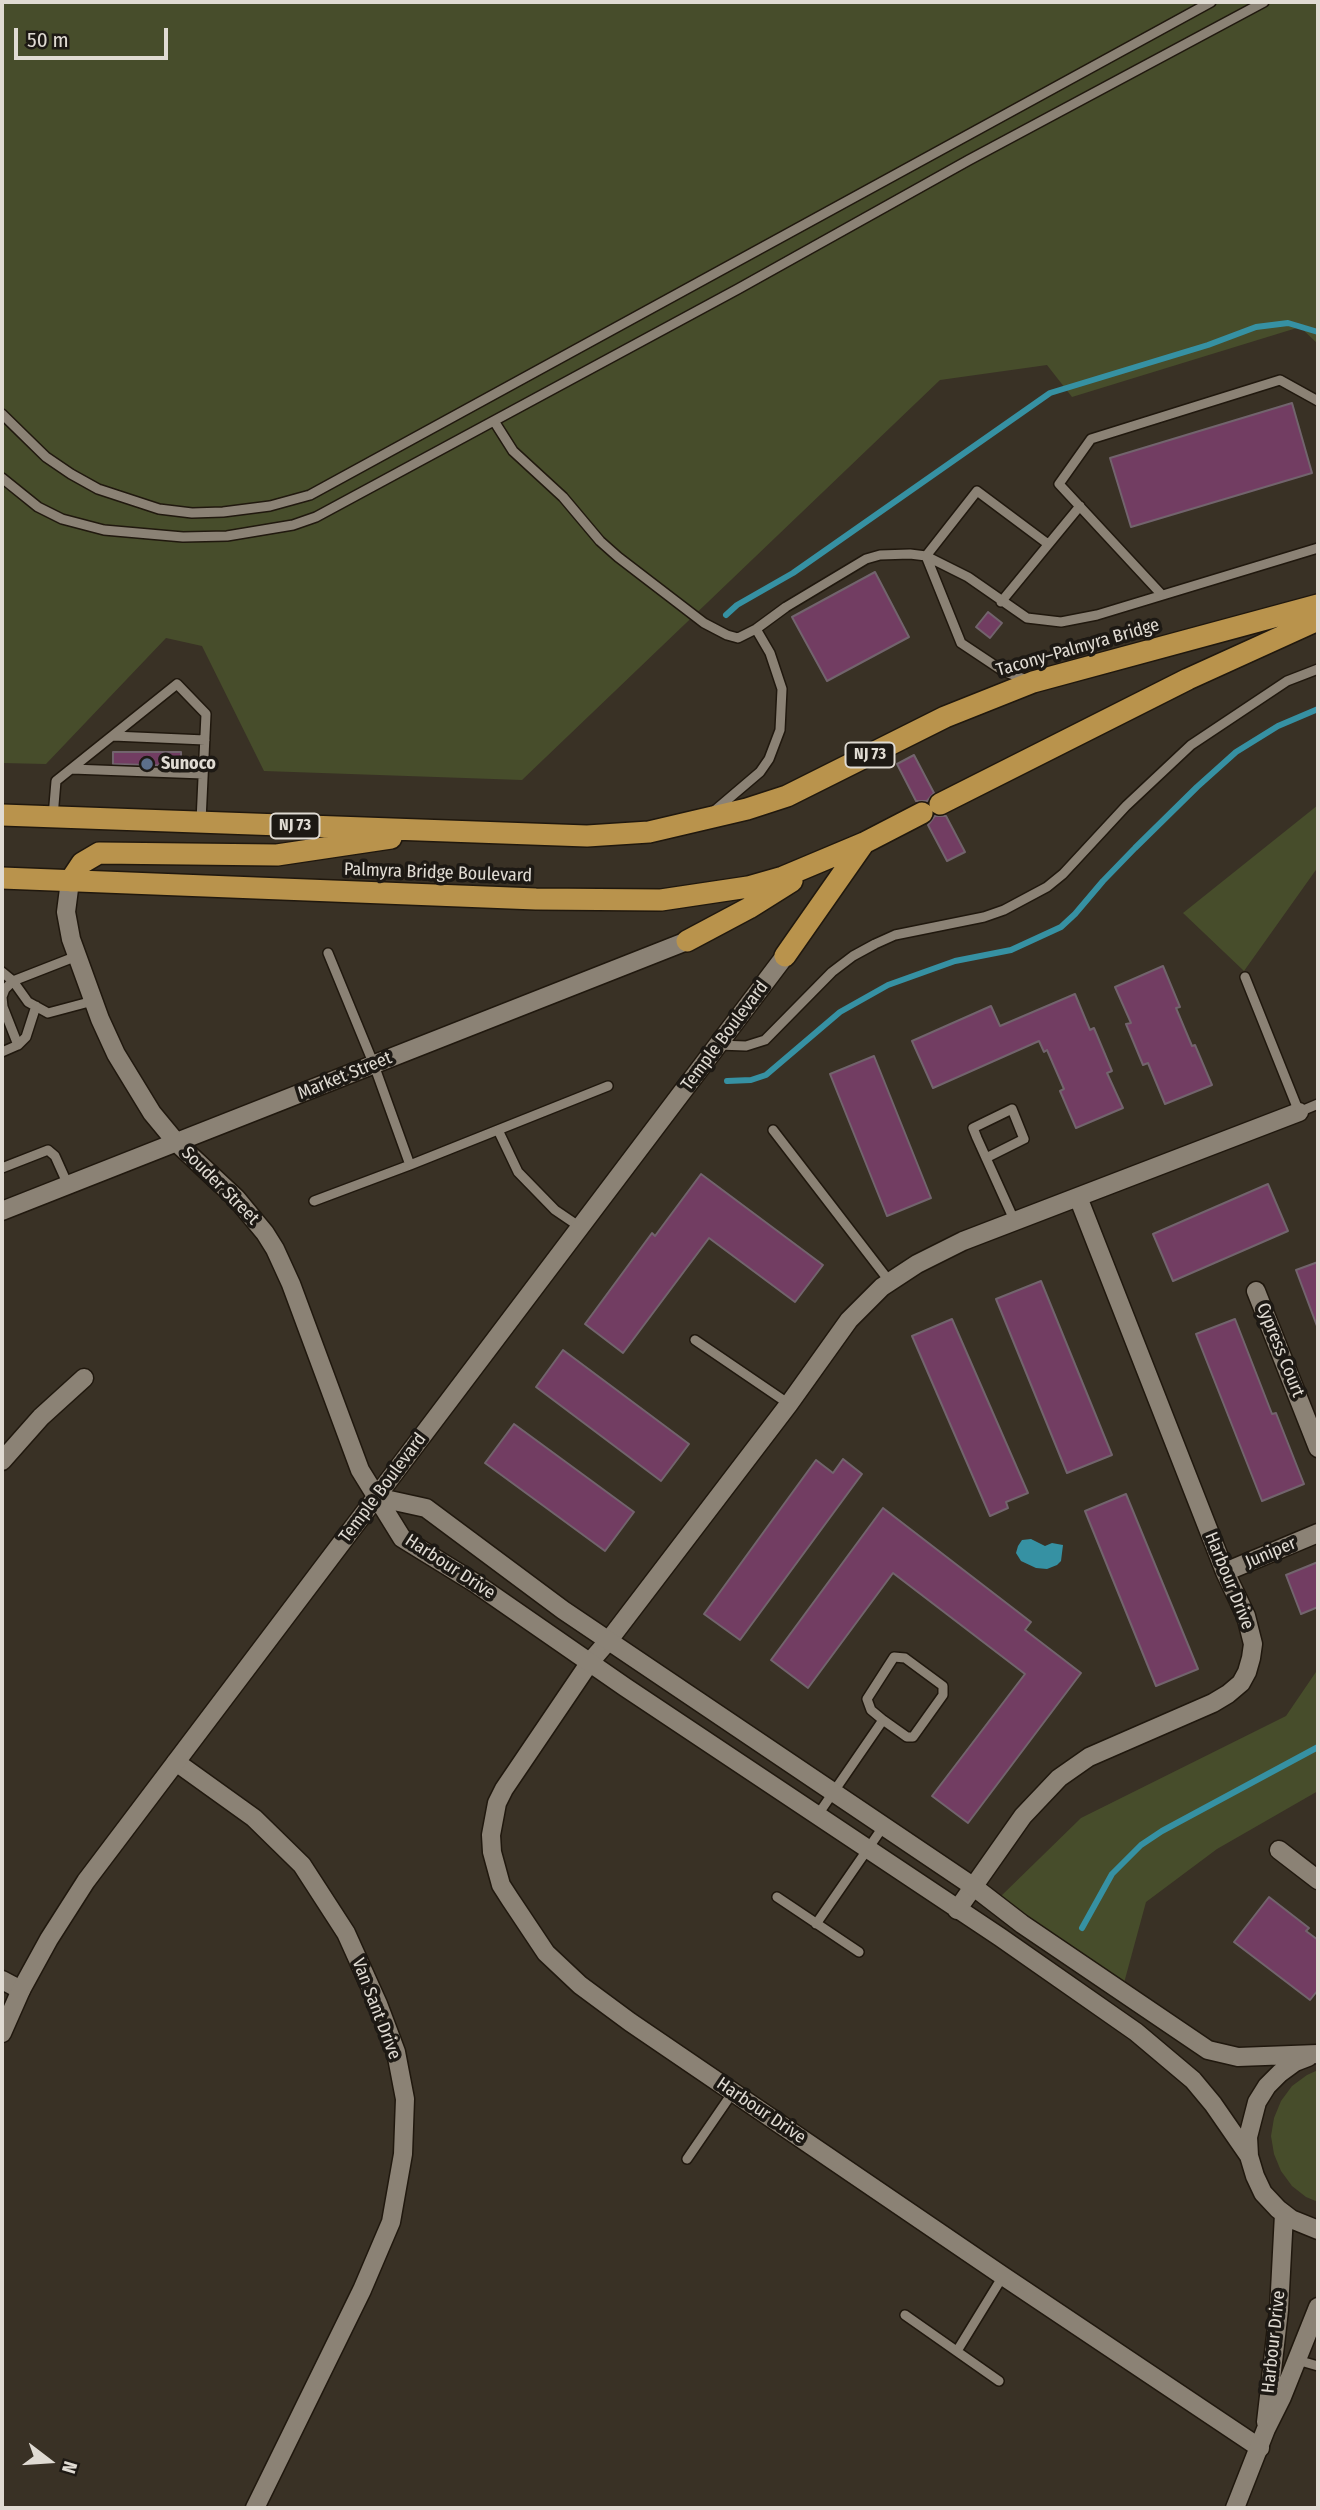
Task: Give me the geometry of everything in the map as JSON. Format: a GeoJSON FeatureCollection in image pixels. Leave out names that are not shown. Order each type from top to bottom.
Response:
{"type":"FeatureCollection","features":[{"type":"Feature","properties":{"kind":"highway","name":"Tacony–Palmyra Bridge"},"geometry":{"type":"LineString","coordinates":[[704,821],[787,796],[945,718],[1033,682],[1318,605]]}},
{"type":"Feature","properties":{"kind":"highway"},"geometry":{"type":"LineString","coordinates":[[785,956],[864,843],[1188,679],[1318,620]]}},
{"type":"Feature","properties":{"kind":"highway","name":"NJ 73"},"geometry":{"type":"LineString","coordinates":[[2,816],[587,836],[649,832],[704,821]]}},
{"type":"Feature","properties":{"kind":"highway"},"geometry":{"type":"LineString","coordinates":[[70,881],[82,863],[99,853],[277,855],[438,831]]}},
{"type":"Feature","properties":{"kind":"highway","name":"Palmyra Bridge Boulevard"},"geometry":{"type":"LineString","coordinates":[[2,878],[631,901],[685,898],[748,887],[814,866],[864,843]]}},
{"type":"Feature","properties":{"kind":"highway"},"geometry":{"type":"LineString","coordinates":[[687,941],[749,908],[814,866]]}},
{"type":"Feature","properties":{"kind":"street","name":"Souder Street"},"geometry":{"type":"LineString","coordinates":[[70,881],[66,912],[77,956],[112,1046],[137,1092],[176,1142],[236,1198],[275,1249],[291,1284],[360,1470],[376,1497]]}},
{"type":"Feature","properties":{"kind":"street","name":"Market Street"},"geometry":{"type":"LineString","coordinates":[[2,1211],[687,941]]}},
{"type":"Feature","properties":{"kind":"street","name":"Temple Boulevard"},"geometry":{"type":"LineString","coordinates":[[2,2033],[21,1990],[49,1939],[86,1881],[785,956]]}},
{"type":"Feature","properties":{"kind":"street","name":"Harbour Drive"},"geometry":{"type":"LineString","coordinates":[[1260,2448],[630,2022],[569,1975],[546,1953],[501,1885],[492,1852],[491,1835],[497,1803],[590,1662],[789,1404],[849,1320],[890,1282],[917,1264],[963,1241],[1299,1112]]}},
{"type":"Feature","properties":{"kind":"street","name":"Harbour Drive"},"geometry":{"type":"LineString","coordinates":[[957,1910],[1023,1816],[1059,1778],[1089,1757],[1213,1703],[1241,1683],[1251,1658],[1251,1630],[1225,1573],[1077,1197]]}},
{"type":"Feature","properties":{"kind":"street","name":"Cypress Court"},"geometry":{"type":"LineString","coordinates":[[1256,1291],[1318,1448]]}},
{"type":"Feature","properties":{"kind":"street"},"geometry":{"type":"LineString","coordinates":[[2,1461],[32,1426],[84,1378]]}},
{"type":"Feature","properties":{"kind":"street","name":"Harbour Drive"},"geometry":{"type":"LineString","coordinates":[[376,1497],[426,1508],[563,1610],[974,1887],[1022,1924],[1152,2014],[1215,2053],[1238,2057],[1316,2054]]}},
{"type":"Feature","properties":{"kind":"street","name":"Harbour Drive"},"geometry":{"type":"LineString","coordinates":[[376,1497],[402,1538],[475,1583],[867,1850],[1000,1937],[1139,2034],[1194,2080],[1249,2156]]}},
{"type":"Feature","properties":{"kind":"street","name":"Juniper"},"geometry":{"type":"LineString","coordinates":[[1225,1573],[1318,1533]]}},
{"type":"Feature","properties":{"kind":"street"},"geometry":{"type":"LineString","coordinates":[[475,1583],[492,1558]]}},
{"type":"Feature","properties":{"kind":"street","name":"Van Sant Drive"},"geometry":{"type":"LineString","coordinates":[[176,1762],[254,1818],[302,1865],[346,1933],[378,2004],[396,2052],[405,2099],[403,2154],[391,2222],[362,2290],[255,2508]]}},
{"type":"Feature","properties":{"kind":"street"},"geometry":{"type":"LineString","coordinates":[[1279,1850],[1318,1880]]}},
{"type":"Feature","properties":{"kind":"street"},"geometry":{"type":"LineString","coordinates":[[2,1980],[21,1990]]}},
{"type":"Feature","properties":{"kind":"street"},"geometry":{"type":"LineString","coordinates":[[1139,2034],[1152,2014]]}},
{"type":"Feature","properties":{"kind":"street"},"geometry":{"type":"LineString","coordinates":[[1316,2054],[1295,2062],[1267,2086],[1257,2102],[1248,2137],[1249,2156],[1264,2193],[1283,2214],[1318,2230]]}},
{"type":"Feature","properties":{"kind":"street","name":"Harbour Drive"},"geometry":{"type":"LineString","coordinates":[[1266,2429],[1279,2310],[1283,2214]]}},
{"type":"Feature","properties":{"kind":"street","name":"Harbour Drive"},"geometry":{"type":"LineString","coordinates":[[1235,2508],[1318,2307]]}},
{"type":"Feature","properties":{"kind":"lane"},"geometry":{"type":"LineString","coordinates":[[2,414],[46,457],[71,474],[97,489],[159,509],[192,513],[223,512],[270,506],[310,495],[1211,2]]}},
{"type":"Feature","properties":{"kind":"lane"},"geometry":{"type":"LineString","coordinates":[[2,478],[38,507],[62,519],[104,530],[183,537],[227,536],[282,527],[316,517],[1264,2]]}},
{"type":"Feature","properties":{"kind":"lane"},"geometry":{"type":"LineString","coordinates":[[1162,596],[1059,484],[1091,439],[1280,380],[1318,401]]}},
{"type":"Feature","properties":{"kind":"lane"},"geometry":{"type":"LineString","coordinates":[[494,421],[513,451],[563,497],[600,541],[704,623],[738,638],[866,559],[894,554],[926,556],[968,577],[1027,618],[1061,622],[1079,620],[1318,548]]}},
{"type":"Feature","properties":{"kind":"lane"},"geometry":{"type":"LineString","coordinates":[[926,556],[977,491],[1048,544]]}},
{"type":"Feature","properties":{"kind":"lane"},"geometry":{"type":"LineString","coordinates":[[1001,602],[1080,506]]}},
{"type":"Feature","properties":{"kind":"lane"},"geometry":{"type":"LineString","coordinates":[[926,556],[961,643],[1003,671],[1033,682]]}},
{"type":"Feature","properties":{"kind":"lane"},"geometry":{"type":"LineString","coordinates":[[704,821],[760,772],[769,759],[780,730],[782,688],[770,653],[756,629]]}},
{"type":"Feature","properties":{"kind":"lane"},"geometry":{"type":"LineString","coordinates":[[718,1045],[746,1046],[765,1040],[832,972],[853,956],[876,944],[895,935],[962,923],[994,914],[1047,887],[1063,874],[1126,806],[1191,745],[1287,681],[1318,669]]}},
{"type":"Feature","properties":{"kind":"lane"},"geometry":{"type":"LineString","coordinates":[[53,817],[57,781],[177,684],[206,714],[201,823]]}},
{"type":"Feature","properties":{"kind":"lane"},"geometry":{"type":"LineString","coordinates":[[113,736],[205,740]]}},
{"type":"Feature","properties":{"kind":"lane"},"geometry":{"type":"LineString","coordinates":[[72,769],[203,774]]}},
{"type":"Feature","properties":{"kind":"lane"},"geometry":{"type":"LineString","coordinates":[[328,953],[374,1065],[410,1165]]}},
{"type":"Feature","properties":{"kind":"lane"},"geometry":{"type":"LineString","coordinates":[[18,1045],[3,1007],[5,989],[13,981],[77,956]]}},
{"type":"Feature","properties":{"kind":"lane"},"geometry":{"type":"LineString","coordinates":[[2,972],[13,981],[28,1002],[48,1013],[93,1001]]}},
{"type":"Feature","properties":{"kind":"lane"},"geometry":{"type":"LineString","coordinates":[[1245,977],[1299,1112]]}},
{"type":"Feature","properties":{"kind":"lane"},"geometry":{"type":"LineString","coordinates":[[2,1052],[18,1045],[26,1037],[36,1006]]}},
{"type":"Feature","properties":{"kind":"lane"},"geometry":{"type":"LineString","coordinates":[[314,1201],[608,1086]]}},
{"type":"Feature","properties":{"kind":"lane","name":"Harbour Drive"},"geometry":{"type":"LineString","coordinates":[[1299,1112],[1318,1104]]}},
{"type":"Feature","properties":{"kind":"lane"},"geometry":{"type":"LineString","coordinates":[[986,1158],[1024,1139],[1012,1109],[974,1128],[986,1158],[1015,1222]]}},
{"type":"Feature","properties":{"kind":"lane"},"geometry":{"type":"LineString","coordinates":[[498,1130],[518,1172],[555,1210],[580,1227]]}},
{"type":"Feature","properties":{"kind":"lane"},"geometry":{"type":"LineString","coordinates":[[773,1130],[890,1282]]}},
{"type":"Feature","properties":{"kind":"lane"},"geometry":{"type":"LineString","coordinates":[[2,1168],[48,1150],[55,1156],[68,1185]]}},
{"type":"Feature","properties":{"kind":"lane"},"geometry":{"type":"LineString","coordinates":[[695,1340],[789,1404]]}},
{"type":"Feature","properties":{"kind":"lane"},"geometry":{"type":"LineString","coordinates":[[894,1657],[905,1658],[943,1686],[943,1695],[913,1737],[906,1737],[883,1720],[871,1710],[867,1699],[894,1657]]}},
{"type":"Feature","properties":{"kind":"lane"},"geometry":{"type":"LineString","coordinates":[[817,1816],[883,1720]]}},
{"type":"Feature","properties":{"kind":"lane"},"geometry":{"type":"LineString","coordinates":[[816,1924],[883,1827]]}},
{"type":"Feature","properties":{"kind":"lane"},"geometry":{"type":"LineString","coordinates":[[777,1897],[859,1952]]}},
{"type":"Feature","properties":{"kind":"lane"},"geometry":{"type":"LineString","coordinates":[[687,2159],[733,2092]]}},
{"type":"Feature","properties":{"kind":"lane"},"geometry":{"type":"LineString","coordinates":[[957,2351],[1003,2276]]}},
{"type":"Feature","properties":{"kind":"lane"},"geometry":{"type":"LineString","coordinates":[[905,2315],[999,2381]]}},
{"type":"Feature","properties":{"kind":"lane"},"geometry":{"type":"LineString","coordinates":[[1297,2360],[1318,2366]]}},
{"type":"Feature","properties":{"kind":"green space"},"geometry":{"type":"Polygon","coordinates":[[[2,2],[1318,2],[1318,344],[1300,327],[1072,397],[1047,365],[940,380],[522,780],[264,771],[202,646],[166,638],[46,764],[2,763],[2,2]]]}},
{"type":"Feature","properties":{"kind":"green space"},"geometry":{"type":"Polygon","coordinates":[[[1318,805],[1318,867],[1244,971],[1183,913],[1318,805]]]}},
{"type":"Feature","properties":{"kind":"green space"},"geometry":{"type":"Polygon","coordinates":[[[1318,1669],[1318,1791],[1217,1849],[1146,1902],[1124,1983],[999,1898],[1081,1818],[1286,1716],[1318,1669]]]}},
{"type":"Feature","properties":{"kind":"green space"},"geometry":{"type":"Polygon","coordinates":[[[1318,2070],[1318,2202],[1292,2186],[1281,2171],[1271,2136],[1281,2101],[1292,2086],[1318,2070]]]}},
{"type":"Feature","properties":{"kind":"water"},"geometry":{"type":"Polygon","coordinates":[[[1031,1539],[1045,1546],[1052,1543],[1063,1545],[1061,1561],[1047,1569],[1036,1568],[1021,1561],[1016,1553],[1018,1546],[1022,1540],[1031,1539]]]}},
{"type":"Feature","properties":{"kind":"building"},"geometry":{"type":"Polygon","coordinates":[[[1292,403],[1312,473],[1131,527],[1110,458],[1292,403]]]}},
{"type":"Feature","properties":{"kind":"building"},"geometry":{"type":"Polygon","coordinates":[[[875,572],[909,637],[827,681],[792,617],[875,572]]]}},
{"type":"Feature","properties":{"kind":"building"},"geometry":{"type":"Polygon","coordinates":[[[988,612],[1002,623],[990,638],[976,627],[988,612]]]}},
{"type":"Feature","properties":{"kind":"building"},"geometry":{"type":"Polygon","coordinates":[[[113,752],[181,752],[181,766],[113,764],[113,752]]]}},
{"type":"Feature","properties":{"kind":"building"},"geometry":{"type":"Polygon","coordinates":[[[914,755],[934,793],[927,801],[916,801],[897,764],[914,755]]]}},
{"type":"Feature","properties":{"kind":"building"},"geometry":{"type":"Polygon","coordinates":[[[935,816],[946,816],[965,852],[947,861],[928,825],[935,816]]]}},
{"type":"Feature","properties":{"kind":"building"},"geometry":{"type":"Polygon","coordinates":[[[1163,966],[1180,1007],[1176,1008],[1212,1085],[1165,1104],[1148,1063],[1143,1065],[1126,1024],[1131,1023],[1115,987],[1163,966]]]}},
{"type":"Feature","properties":{"kind":"building"},"geometry":{"type":"Polygon","coordinates":[[[1075,994],[1090,1030],[1094,1028],[1112,1071],[1107,1073],[1123,1108],[1076,1128],[1060,1091],[1064,1089],[1047,1050],[1044,1052],[1039,1041],[933,1088],[912,1041],[991,1006],[1000,1026],[1075,994]]]}},
{"type":"Feature","properties":{"kind":"building"},"geometry":{"type":"Polygon","coordinates":[[[874,1056],[931,1198],[887,1216],[830,1074],[874,1056]]]}},
{"type":"Feature","properties":{"kind":"building"},"geometry":{"type":"Polygon","coordinates":[[[701,1174],[823,1265],[795,1302],[709,1238],[623,1353],[585,1324],[652,1233],[655,1236],[701,1174]]]}},
{"type":"Feature","properties":{"kind":"building"},"geometry":{"type":"Polygon","coordinates":[[[1268,1184],[1288,1231],[1173,1281],[1153,1234],[1268,1184]]]}},
{"type":"Feature","properties":{"kind":"building"},"geometry":{"type":"Polygon","coordinates":[[[1318,1262],[1318,1325],[1317,1326],[1296,1270],[1318,1262]]]}},
{"type":"Feature","properties":{"kind":"building"},"geometry":{"type":"Polygon","coordinates":[[[1041,1281],[1112,1455],[1067,1473],[996,1299],[1041,1281]]]}},
{"type":"Feature","properties":{"kind":"building"},"geometry":{"type":"Polygon","coordinates":[[[952,1319],[1028,1493],[1006,1502],[1008,1508],[990,1516],[912,1336],[952,1319]]]}},
{"type":"Feature","properties":{"kind":"building"},"geometry":{"type":"Polygon","coordinates":[[[1235,1319],[1272,1414],[1276,1413],[1304,1484],[1262,1501],[1196,1334],[1235,1319]]]}},
{"type":"Feature","properties":{"kind":"building"},"geometry":{"type":"Polygon","coordinates":[[[563,1350],[689,1444],[661,1481],[536,1387],[563,1350]]]}},
{"type":"Feature","properties":{"kind":"building"},"geometry":{"type":"Polygon","coordinates":[[[514,1424],[634,1512],[605,1551],[485,1463],[514,1424]]]}},
{"type":"Feature","properties":{"kind":"building"},"geometry":{"type":"Polygon","coordinates":[[[843,1459],[862,1474],[740,1640],[704,1614],[816,1460],[833,1473],[843,1459]]]}},
{"type":"Feature","properties":{"kind":"building"},"geometry":{"type":"Polygon","coordinates":[[[1126,1494],[1198,1669],[1156,1686],[1085,1511],[1126,1494]]]}},
{"type":"Feature","properties":{"kind":"building"},"geometry":{"type":"Polygon","coordinates":[[[883,1508],[1031,1622],[1025,1630],[1081,1673],[968,1823],[932,1796],[1025,1674],[893,1573],[808,1688],[771,1660],[883,1508]]]}},
{"type":"Feature","properties":{"kind":"building"},"geometry":{"type":"Polygon","coordinates":[[[1318,1562],[1318,1607],[1301,1614],[1286,1575],[1318,1562]]]}},
{"type":"Feature","properties":{"kind":"building"},"geometry":{"type":"Polygon","coordinates":[[[1269,1897],[1309,1928],[1306,1931],[1318,1940],[1318,1990],[1310,2000],[1234,1942],[1269,1897]]]}},
{"type":"Feature","properties":{"kind":"waterway"},"geometry":{"type":"LineString","coordinates":[[726,615],[737,605],[793,573],[1050,393],[1208,345],[1256,327],[1288,323],[1318,332]]}},
{"type":"Feature","properties":{"kind":"waterway"},"geometry":{"type":"LineString","coordinates":[[727,1081],[751,1080],[766,1075],[840,1012],[888,985],[955,961],[1011,950],[1061,927],[1135,848],[1236,752],[1278,726],[1318,709]]}},
{"type":"Feature","properties":{"kind":"waterway"},"geometry":{"type":"LineString","coordinates":[[1082,1928],[1112,1874],[1141,1845],[1318,1747]]}},
{"type":"Feature","properties":{"kind":"place","name":"Sunoco"},"geometry":{"type":"Point","coordinates":[147,764]}}]}
